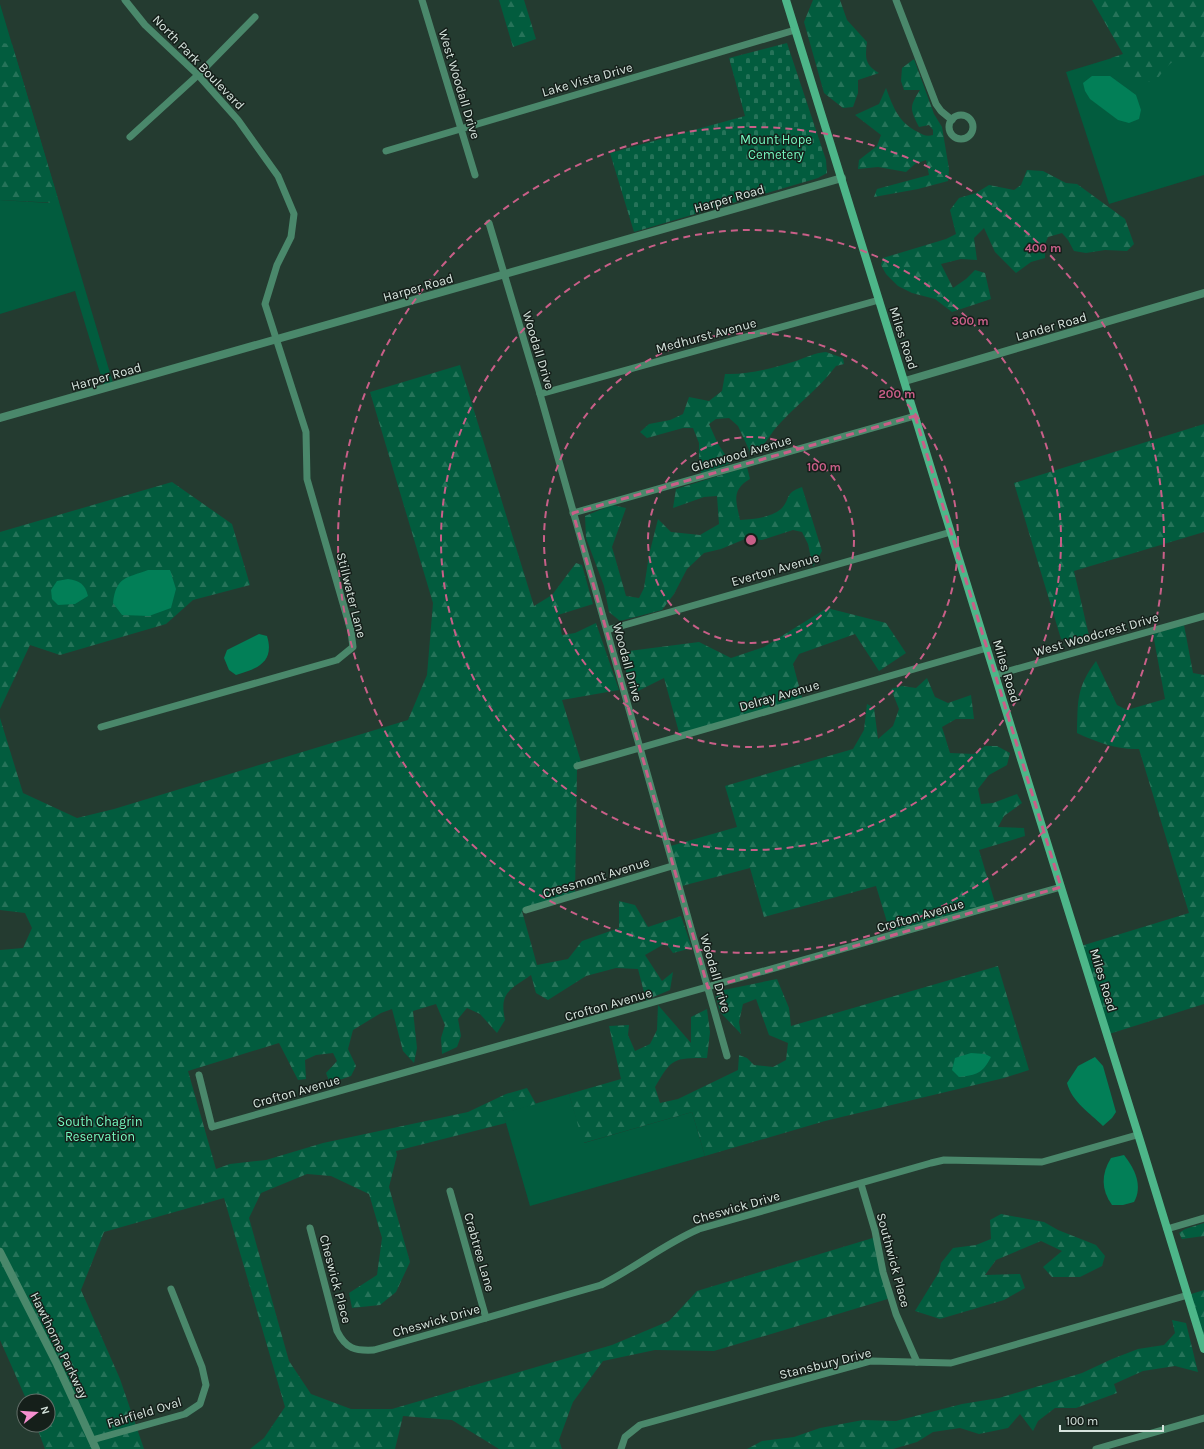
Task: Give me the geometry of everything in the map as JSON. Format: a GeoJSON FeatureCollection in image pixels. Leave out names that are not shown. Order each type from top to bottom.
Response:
{"type":"FeatureCollection","features":[{"type":"Feature","properties":{"kind":"main road","name":"Miles Road"},"geometry":{"type":"LineString","coordinates":[[786,0],[1061,887],[1088,969],[1137,1135],[1204,1349]]}},
{"type":"Feature","properties":{"kind":"street","name":"North Park Boulevard"},"geometry":{"type":"LineString","coordinates":[[125,0],[145,25],[198,75],[238,120],[278,176],[294,214],[291,237],[277,265],[265,304],[277,339]]}},
{"type":"Feature","properties":{"kind":"street","name":"West Woodall Drive"},"geometry":{"type":"LineString","coordinates":[[422,0],[475,175]]}},
{"type":"Feature","properties":{"kind":"street"},"geometry":{"type":"LineString","coordinates":[[896,0],[936,104],[941,111],[952,120]]}},
{"type":"Feature","properties":{"kind":"street"},"geometry":{"type":"LineString","coordinates":[[130,137],[198,75],[255,17]]}},
{"type":"Feature","properties":{"kind":"street","name":"Lake Vista Drive"},"geometry":{"type":"LineString","coordinates":[[386,151],[795,30]]}},
{"type":"Feature","properties":{"kind":"street","name":"Harper Road"},"geometry":{"type":"LineString","coordinates":[[0,418],[842,178]]}},
{"type":"Feature","properties":{"kind":"street"},"geometry":{"type":"LineString","coordinates":[[489,223],[504,274]]}},
{"type":"Feature","properties":{"kind":"street","name":"Woodall Drive"},"geometry":{"type":"LineString","coordinates":[[504,274],[540,394],[672,866],[727,1056]]}},
{"type":"Feature","properties":{"kind":"street","name":"Lander Road"},"geometry":{"type":"LineString","coordinates":[[905,381],[1204,293]]}},
{"type":"Feature","properties":{"kind":"street","name":"Medhurst Avenue"},"geometry":{"type":"LineString","coordinates":[[540,394],[879,300]]}},
{"type":"Feature","properties":{"kind":"street","name":"Stillwater Lane"},"geometry":{"type":"LineString","coordinates":[[101,727],[337,660],[353,647],[351,631],[307,479],[306,432],[277,339]]}},
{"type":"Feature","properties":{"kind":"street","name":"Glenwood Avenue"},"geometry":{"type":"LineString","coordinates":[[573,512],[915,416]]}},
{"type":"Feature","properties":{"kind":"street","name":"Everton Avenue"},"geometry":{"type":"LineString","coordinates":[[607,630],[951,532]]}},
{"type":"Feature","properties":{"kind":"street","name":"West Woodcrest Drive"},"geometry":{"type":"LineString","coordinates":[[995,675],[1204,616]]}},
{"type":"Feature","properties":{"kind":"street","name":"Delray Avenue"},"geometry":{"type":"LineString","coordinates":[[577,766],[987,648]]}},
{"type":"Feature","properties":{"kind":"street","name":"Cressmont Avenue"},"geometry":{"type":"LineString","coordinates":[[526,910],[672,866]]}},
{"type":"Feature","properties":{"kind":"street","name":"Crofton Avenue"},"geometry":{"type":"LineString","coordinates":[[199,1074],[212,1127],[1061,887]]}},
{"type":"Feature","properties":{"kind":"street","name":"Cheswick Drive"},"geometry":{"type":"LineString","coordinates":[[356,1351],[374,1350],[601,1285],[620,1276],[674,1239],[698,1229],[944,1160],[1042,1162],[1137,1135]]}},
{"type":"Feature","properties":{"kind":"street","name":"Southwick Place"},"geometry":{"type":"LineString","coordinates":[[861,1184],[875,1231],[883,1272],[896,1314],[917,1362]]}},
{"type":"Feature","properties":{"kind":"street","name":"Crabtree Lane"},"geometry":{"type":"LineString","coordinates":[[450,1191],[486,1318]]}},
{"type":"Feature","properties":{"kind":"street"},"geometry":{"type":"LineString","coordinates":[[1167,1228],[1204,1218]]}},
{"type":"Feature","properties":{"kind":"street","name":"Cheswick Place"},"geometry":{"type":"LineString","coordinates":[[310,1228],[337,1331],[342,1342],[356,1351]]}},
{"type":"Feature","properties":{"kind":"street","name":"Hawthorne Parkway"},"geometry":{"type":"LineString","coordinates":[[0,1252],[57,1364],[96,1449]]}},
{"type":"Feature","properties":{"kind":"street","name":"Fairfield Oval"},"geometry":{"type":"LineString","coordinates":[[92,1440],[185,1414],[200,1404],[206,1385],[202,1367],[170,1289]]}},
{"type":"Feature","properties":{"kind":"street","name":"Stansbury Drive"},"geometry":{"type":"LineString","coordinates":[[622,1449],[625,1437],[640,1425],[872,1361],[951,1363],[1188,1295]]}},
{"type":"Feature","properties":{"kind":"street"},"geometry":{"type":"LineString","coordinates":[[1096,1449],[1204,1418]]}},
{"type":"Feature","properties":{"kind":"highlighted area"},"geometry":{"type":"Polygon","coordinates":[[[915,416],[1061,887],[708,988],[573,513],[915,416]]]}},
{"type":"Feature","properties":{"kind":"green space"},"geometry":{"type":"Polygon","coordinates":[[[499,0],[524,0],[536,39],[513,47],[499,0]]]}},
{"type":"Feature","properties":{"kind":"green space"},"geometry":{"type":"Polygon","coordinates":[[[813,0],[840,0],[847,20],[867,42],[866,57],[869,64],[879,73],[858,80],[858,93],[853,107],[843,108],[824,93],[804,22],[813,0]]]}},
{"type":"Feature","properties":{"kind":"green space"},"geometry":{"type":"Polygon","coordinates":[[[1092,0],[1204,0],[1204,59],[1186,58],[1175,61],[1166,68],[1155,82],[1133,81],[1111,58],[1123,54],[1092,0]]]}},
{"type":"Feature","properties":{"kind":"green space"},"geometry":{"type":"Polygon","coordinates":[[[0,4],[113,383],[104,386],[75,291],[0,314],[0,200],[49,203],[2,44],[0,43],[0,4]]]}},
{"type":"Feature","properties":{"kind":"green space"},"geometry":{"type":"Polygon","coordinates":[[[1204,30],[1204,175],[1109,204],[1066,72],[1204,30]]]}},
{"type":"Feature","properties":{"kind":"green space"},"geometry":{"type":"Polygon","coordinates":[[[0,43],[12,44],[59,203],[0,200],[0,43]]]}},
{"type":"Feature","properties":{"kind":"green space","name":"Mount Hope Cemetery"},"geometry":{"type":"Polygon","coordinates":[[[787,43],[826,160],[827,173],[818,178],[634,232],[610,153],[745,116],[729,58],[787,43]]]}},
{"type":"Feature","properties":{"kind":"green space"},"geometry":{"type":"Polygon","coordinates":[[[914,59],[934,114],[942,127],[949,169],[948,181],[918,189],[874,197],[877,189],[929,175],[926,160],[915,164],[906,172],[878,167],[858,169],[859,160],[877,146],[881,135],[855,115],[879,104],[886,88],[894,108],[906,124],[923,135],[933,135],[933,130],[929,125],[919,127],[912,112],[912,104],[920,90],[904,90],[901,81],[902,68],[914,59]]]}},
{"type":"Feature","properties":{"kind":"green space"},"geometry":{"type":"Polygon","coordinates":[[[1027,170],[1043,171],[1066,183],[1077,184],[1125,219],[1134,244],[1127,251],[1105,250],[1086,253],[1074,251],[1062,233],[1048,237],[1045,244],[1045,258],[1031,262],[1016,273],[995,252],[984,228],[974,238],[977,260],[961,259],[941,264],[953,288],[966,279],[975,270],[985,273],[991,299],[952,312],[935,299],[912,293],[898,286],[886,274],[881,265],[883,258],[946,239],[956,234],[950,210],[959,198],[976,193],[989,185],[1014,190],[1021,185],[1027,170]]]}},
{"type":"Feature","properties":{"kind":"green space"},"geometry":{"type":"Polygon","coordinates":[[[826,352],[843,358],[844,364],[836,366],[829,375],[781,422],[764,444],[755,452],[751,454],[738,426],[729,418],[716,419],[709,424],[718,444],[731,463],[702,474],[699,469],[699,443],[693,428],[683,428],[647,438],[640,432],[649,424],[670,420],[683,414],[689,397],[709,401],[722,391],[725,374],[761,370],[796,361],[814,354],[826,352]]]}},
{"type":"Feature","properties":{"kind":"green space","name":"South Chagrin Reservation"},"geometry":{"type":"Polygon","coordinates":[[[460,365],[534,606],[552,595],[576,563],[582,565],[593,604],[558,615],[562,635],[575,633],[596,623],[619,690],[562,700],[582,765],[577,767],[575,895],[522,911],[537,965],[568,959],[582,941],[619,928],[619,901],[635,905],[648,927],[681,916],[692,948],[673,953],[666,943],[645,955],[662,981],[673,972],[670,990],[646,1000],[638,969],[616,968],[586,976],[548,1000],[536,993],[531,975],[512,988],[505,997],[505,1020],[497,1033],[480,1014],[467,1008],[458,1019],[461,1036],[457,1047],[442,1054],[441,1038],[445,1025],[436,1004],[413,1011],[417,1048],[414,1063],[403,1051],[392,1009],[381,1013],[353,1030],[348,1049],[356,1066],[351,1076],[330,1083],[326,1073],[337,1061],[333,1053],[316,1055],[305,1060],[306,1079],[298,1080],[279,1043],[188,1071],[216,1169],[230,1164],[266,1160],[323,1143],[468,1112],[506,1094],[527,1088],[536,1104],[504,1113],[506,1123],[396,1151],[397,1155],[389,1187],[410,1262],[396,1292],[380,1305],[352,1308],[349,1293],[377,1275],[382,1238],[369,1194],[331,1176],[307,1174],[261,1193],[249,1218],[289,1361],[311,1394],[351,1409],[392,1409],[612,1345],[669,1321],[697,1291],[876,1237],[891,1298],[714,1351],[655,1350],[603,1361],[573,1402],[559,1440],[562,1449],[499,1449],[452,1420],[403,1416],[395,1449],[250,1449],[264,1438],[285,1407],[224,1198],[104,1232],[81,1290],[120,1379],[144,1449],[45,1449],[39,1433],[56,1433],[56,1393],[23,1393],[0,1340],[0,950],[23,948],[32,928],[25,913],[0,910],[0,718],[23,793],[77,818],[114,809],[408,720],[427,675],[433,603],[370,392],[460,365]]]}},
{"type":"Feature","properties":{"kind":"green space"},"geometry":{"type":"Polygon","coordinates":[[[1204,424],[1204,532],[1074,571],[1090,640],[1084,643],[1061,639],[1014,483],[1204,424]]]}},
{"type":"Feature","properties":{"kind":"green space"},"geometry":{"type":"Polygon","coordinates":[[[747,467],[750,479],[740,487],[736,496],[740,520],[762,518],[777,512],[784,505],[790,494],[796,489],[802,487],[822,551],[813,567],[808,544],[802,532],[793,530],[762,540],[745,539],[721,549],[704,553],[687,569],[674,594],[662,610],[620,621],[609,612],[604,586],[586,538],[585,516],[612,505],[626,508],[612,547],[626,596],[639,598],[644,588],[649,555],[658,519],[671,532],[700,535],[719,524],[717,496],[704,497],[673,508],[676,489],[747,467]]]}},
{"type":"Feature","properties":{"kind":"green space"},"geometry":{"type":"Polygon","coordinates":[[[172,482],[232,524],[250,585],[193,600],[166,624],[60,655],[30,645],[0,709],[0,532],[172,482]]]}},
{"type":"Feature","properties":{"kind":"green space"},"geometry":{"type":"Polygon","coordinates":[[[827,608],[886,623],[906,653],[879,671],[855,634],[799,654],[793,664],[803,701],[680,736],[664,678],[632,694],[621,652],[699,642],[731,658],[764,647],[827,608]]]}},
{"type":"Feature","properties":{"kind":"green space"},"geometry":{"type":"Polygon","coordinates":[[[1184,625],[1193,673],[1204,675],[1204,1004],[1106,1035],[1081,946],[1189,913],[1139,749],[1107,745],[1077,733],[1079,695],[1081,687],[1089,671],[1096,661],[1117,705],[1127,710],[1165,699],[1153,634],[1184,625]]]}},
{"type":"Feature","properties":{"kind":"green space"},"geometry":{"type":"Polygon","coordinates":[[[927,678],[935,697],[948,703],[971,695],[974,719],[956,719],[942,727],[950,753],[974,754],[985,746],[997,746],[1010,753],[1007,765],[989,775],[978,789],[981,804],[993,803],[1017,794],[1022,803],[1004,816],[998,827],[1024,828],[1025,836],[979,850],[996,906],[891,935],[876,886],[764,917],[750,868],[678,887],[667,847],[737,827],[725,786],[853,749],[864,730],[867,704],[874,708],[878,739],[893,726],[899,709],[891,689],[902,686],[916,688],[927,678]]]}},
{"type":"Feature","properties":{"kind":"green space"},"geometry":{"type":"Polygon","coordinates":[[[998,966],[1029,1070],[1004,1078],[825,1121],[705,1156],[692,1112],[583,1143],[569,1094],[621,1079],[609,1026],[629,1025],[628,1035],[635,1051],[650,1044],[657,1030],[658,1005],[691,1043],[691,1017],[707,1009],[710,1032],[707,1058],[687,1058],[680,1060],[670,1065],[666,1070],[655,1087],[660,1103],[678,1099],[738,1070],[739,1055],[747,1058],[754,1065],[773,1067],[786,1060],[788,1043],[769,1035],[756,999],[743,1004],[739,1022],[741,1034],[720,1012],[716,996],[719,991],[777,979],[789,1008],[791,1026],[998,966]]]}},
{"type":"Feature","properties":{"kind":"green space"},"geometry":{"type":"Polygon","coordinates":[[[569,1094],[584,1143],[692,1112],[705,1156],[530,1206],[503,1113],[569,1094]]]}},
{"type":"Feature","properties":{"kind":"green space"},"geometry":{"type":"Polygon","coordinates":[[[1001,1214],[1044,1222],[1058,1230],[1096,1245],[1105,1256],[1102,1266],[1080,1277],[1052,1277],[1043,1267],[1062,1251],[1041,1241],[996,1260],[985,1275],[1020,1274],[1025,1288],[1004,1300],[940,1319],[915,1311],[939,1272],[941,1263],[953,1248],[976,1245],[991,1239],[990,1220],[1001,1214]]]}},
{"type":"Feature","properties":{"kind":"green space"},"geometry":{"type":"Polygon","coordinates":[[[1204,1223],[1204,1236],[1182,1239],[1179,1233],[1185,1229],[1204,1223]]]}},
{"type":"Feature","properties":{"kind":"green space"},"geometry":{"type":"Polygon","coordinates":[[[1204,1290],[1204,1349],[1188,1295],[1204,1290]]]}},
{"type":"Feature","properties":{"kind":"green space"},"geometry":{"type":"Polygon","coordinates":[[[1172,1320],[1186,1323],[1198,1372],[1175,1366],[1143,1371],[1114,1384],[1117,1393],[1076,1408],[1055,1408],[1038,1421],[1033,1431],[1020,1414],[1008,1428],[979,1434],[960,1428],[933,1432],[917,1442],[893,1449],[747,1449],[762,1441],[794,1437],[820,1428],[863,1420],[896,1421],[962,1404],[999,1398],[1082,1373],[1138,1349],[1164,1345],[1175,1333],[1172,1320]]]}},
{"type":"Feature","properties":{"kind":"shaded area"},"geometry":{"type":"Polygon","coordinates":[[[1092,76],[1110,76],[1136,95],[1141,110],[1139,119],[1129,123],[1118,120],[1090,99],[1085,91],[1083,83],[1092,76]]]}},
{"type":"Feature","properties":{"kind":"shaded area"},"geometry":{"type":"Polygon","coordinates":[[[148,570],[170,570],[176,589],[171,608],[149,616],[122,615],[113,603],[114,594],[117,588],[123,580],[128,577],[148,570]]]}},
{"type":"Feature","properties":{"kind":"shaded area"},"geometry":{"type":"Polygon","coordinates":[[[68,579],[76,581],[84,586],[88,596],[75,604],[58,605],[52,599],[51,590],[57,581],[68,579]]]}},
{"type":"Feature","properties":{"kind":"shaded area"},"geometry":{"type":"Polygon","coordinates":[[[259,634],[267,636],[269,645],[266,658],[257,667],[236,675],[229,670],[224,658],[227,650],[259,634]]]}},
{"type":"Feature","properties":{"kind":"shaded area"},"geometry":{"type":"Polygon","coordinates":[[[971,1053],[985,1054],[991,1057],[985,1067],[979,1072],[959,1077],[952,1070],[955,1058],[971,1053]]]}},
{"type":"Feature","properties":{"kind":"shaded area"},"geometry":{"type":"Polygon","coordinates":[[[1095,1057],[1103,1066],[1116,1112],[1103,1126],[1077,1102],[1069,1090],[1067,1083],[1078,1066],[1095,1057]]]}},
{"type":"Feature","properties":{"kind":"shaded area"},"geometry":{"type":"Polygon","coordinates":[[[1124,1155],[1134,1172],[1138,1184],[1137,1196],[1134,1202],[1123,1205],[1112,1205],[1104,1188],[1105,1170],[1111,1158],[1124,1155]]]}}]}
